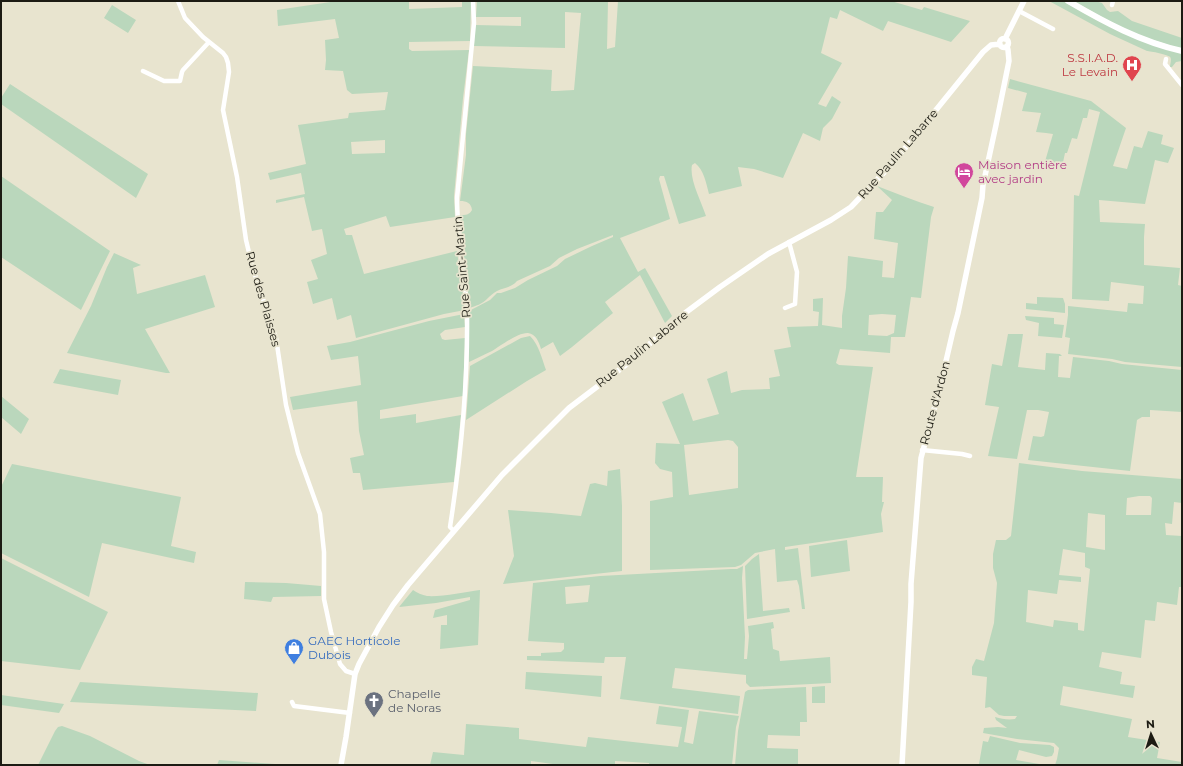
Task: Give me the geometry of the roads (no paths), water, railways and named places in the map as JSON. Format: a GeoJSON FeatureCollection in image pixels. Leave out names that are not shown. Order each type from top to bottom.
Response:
{"type":"FeatureCollection","features":[{"type":"Feature","properties":{"kind":"main road"},"geometry":{"type":"LineString","coordinates":[[1068,1],[1088,13],[1130,33],[1182,51]]}},
{"type":"Feature","properties":{"kind":"street","name":"Rue des Plaisses"},"geometry":{"type":"LineString","coordinates":[[178,1],[185,18],[209,42],[223,53],[228,63],[230,72],[223,110],[236,170],[250,257],[276,338],[286,405],[298,453],[320,514],[324,552],[324,599],[329,626],[340,664],[346,671],[355,674]]}},
{"type":"Feature","properties":{"kind":"street","name":"Rue Saint-Martin"},"geometry":{"type":"LineString","coordinates":[[454,531],[450,528],[457,482],[467,362],[466,298],[457,198],[474,23],[473,1]]}},
{"type":"Feature","properties":{"kind":"street"},"geometry":{"type":"LineString","coordinates":[[1005,39],[1008,41],[1007,46],[1003,47],[1000,44],[1002,39],[1005,39],[1024,1]]}},
{"type":"Feature","properties":{"kind":"street"},"geometry":{"type":"LineString","coordinates":[[1019,11],[1053,30]]}},
{"type":"Feature","properties":{"kind":"street"},"geometry":{"type":"LineString","coordinates":[[1047,26],[1050,21]]}},
{"type":"Feature","properties":{"kind":"street"},"geometry":{"type":"LineString","coordinates":[[143,71],[164,81],[180,81],[183,70],[209,42]]}},
{"type":"Feature","properties":{"kind":"street","name":"Rue Paulin Labarre"},"geometry":{"type":"LineString","coordinates":[[341,765],[355,674],[359,664],[393,605],[408,585],[502,475],[569,408],[627,364],[681,316],[768,254],[831,220],[851,206],[893,162],[984,52],[991,46],[1000,44]]}},
{"type":"Feature","properties":{"kind":"street","name":"Route d'Ardon"},"geometry":{"type":"LineString","coordinates":[[902,765],[911,584],[922,450],[939,391],[958,313],[1009,61],[1007,46]]}},
{"type":"Feature","properties":{"kind":"street"},"geometry":{"type":"LineString","coordinates":[[1166,60],[1165,64],[1182,85]]}},
{"type":"Feature","properties":{"kind":"street"},"geometry":{"type":"LineString","coordinates":[[785,308],[795,304],[797,272],[789,242]]}},
{"type":"Feature","properties":{"kind":"street"},"geometry":{"type":"LineString","coordinates":[[922,450],[970,456]]}},
{"type":"Feature","properties":{"kind":"street"},"geometry":{"type":"LineString","coordinates":[[292,702],[294,706],[350,713]]}},
{"type":"Feature","properties":{"kind":"place","name":"S.S.I.A.D. Le Levain"},"geometry":{"type":"Point","coordinates":[1132,82]}},
{"type":"Feature","properties":{"kind":"place","name":"Maison entière avec jardin"},"geometry":{"type":"Point","coordinates":[964,189]}},
{"type":"Feature","properties":{"kind":"place","name":"GAEC Horticole Dubois"},"geometry":{"type":"Point","coordinates":[294,665]}},
{"type":"Feature","properties":{"kind":"place","name":"Chapelle de Noras"},"geometry":{"type":"Point","coordinates":[374,718]}}]}
